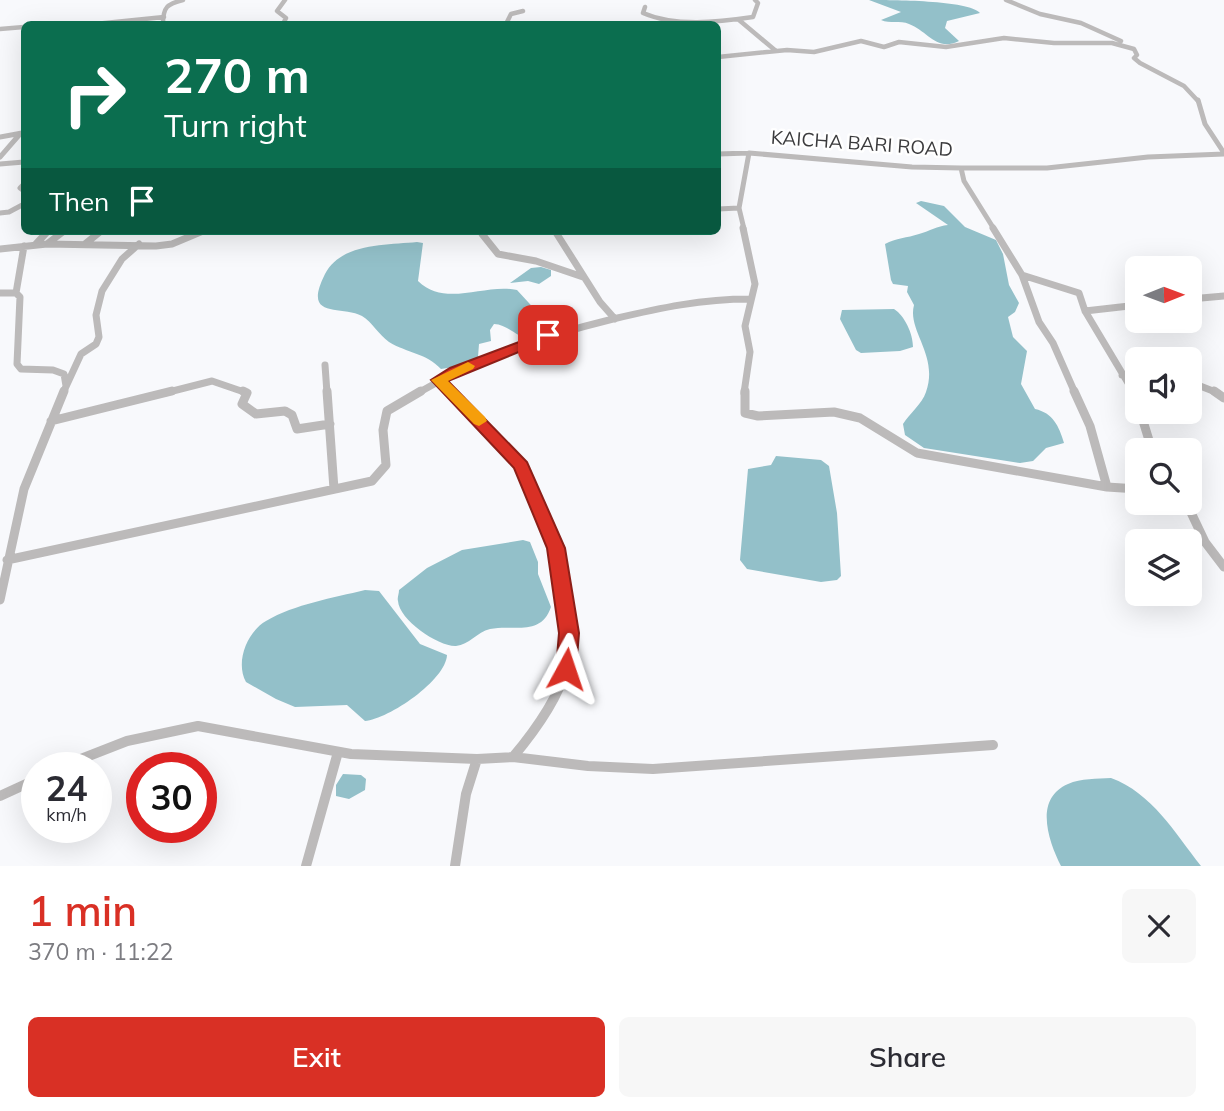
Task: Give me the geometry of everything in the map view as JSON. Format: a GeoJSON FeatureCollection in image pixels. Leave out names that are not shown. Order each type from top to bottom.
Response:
{"type":"FeatureCollection","features":[{"type":"Feature","properties":{"kind":"street"},"geometry":{"type":"LineString","coordinates":[[163,21],[163,10],[168,4],[183,0]]}},
{"type":"Feature","properties":{"kind":"street"},"geometry":{"type":"LineString","coordinates":[[284,21],[286,18],[276,12],[285,0]]}},
{"type":"Feature","properties":{"kind":"street"},"geometry":{"type":"LineString","coordinates":[[645,7],[643,13],[660,19],[738,20],[753,17],[757,8],[755,0]]}},
{"type":"Feature","properties":{"kind":"street"},"geometry":{"type":"LineString","coordinates":[[1006,0],[1040,14],[1081,23],[1134,49],[1137,55],[1134,58],[1141,65],[1177,80],[1193,93],[1203,108],[1203,119],[1224,153]]}},
{"type":"Feature","properties":{"kind":"street"},"geometry":{"type":"LineString","coordinates":[[508,21],[511,14],[523,11]]}},
{"type":"Feature","properties":{"kind":"street"},"geometry":{"type":"LineString","coordinates":[[124,21],[164,17]]}},
{"type":"Feature","properties":{"kind":"street"},"geometry":{"type":"LineString","coordinates":[[738,20],[776,51]]}},
{"type":"Feature","properties":{"kind":"street"},"geometry":{"type":"LineString","coordinates":[[0,29],[21,27]]}},
{"type":"Feature","properties":{"kind":"street"},"geometry":{"type":"LineString","coordinates":[[721,57],[776,51],[814,52],[861,41],[884,47],[894,41],[935,44],[943,48],[1013,37],[1043,42],[1099,42],[1127,46]]}},
{"type":"Feature","properties":{"kind":"street"},"geometry":{"type":"LineString","coordinates":[[0,137],[21,133]]}},
{"type":"Feature","properties":{"kind":"street"},"geometry":{"type":"LineString","coordinates":[[1,161],[21,134]]}},
{"type":"Feature","properties":{"kind":"street"},"geometry":{"type":"LineString","coordinates":[[721,154],[749,153]]}},
{"type":"Feature","properties":{"kind":"street","name":"KAICHA BARI ROAD"},"geometry":{"type":"LineString","coordinates":[[1125,488],[917,453],[860,418],[835,412],[758,416],[745,413],[743,403],[750,352],[744,326],[755,284],[739,208],[749,153],[912,167],[1047,168],[1148,157],[1224,153]]}},
{"type":"Feature","properties":{"kind":"street"},"geometry":{"type":"LineString","coordinates":[[1,161],[21,162]]}},
{"type":"Feature","properties":{"kind":"street"},"geometry":{"type":"LineString","coordinates":[[961,168],[964,181],[980,210],[1004,243],[1022,275],[1039,322],[1053,343],[1090,426],[1107,487]]}},
{"type":"Feature","properties":{"kind":"street"},"geometry":{"type":"LineString","coordinates":[[0,213],[21,205]]}},
{"type":"Feature","properties":{"kind":"street"},"geometry":{"type":"LineString","coordinates":[[721,209],[739,208]]}},
{"type":"Feature","properties":{"kind":"street"},"geometry":{"type":"LineString","coordinates":[[35,245],[44,235]]}},
{"type":"Feature","properties":{"kind":"street"},"geometry":{"type":"LineString","coordinates":[[47,244],[59,235]]}},
{"type":"Feature","properties":{"kind":"street"},"geometry":{"type":"LineString","coordinates":[[85,244],[96,235]]}},
{"type":"Feature","properties":{"kind":"street"},"geometry":{"type":"LineString","coordinates":[[0,249],[47,244],[166,246],[193,235]]}},
{"type":"Feature","properties":{"kind":"street"},"geometry":{"type":"LineString","coordinates":[[482,235],[494,253],[505,258],[537,261],[583,277]]}},
{"type":"Feature","properties":{"kind":"street"},"geometry":{"type":"LineString","coordinates":[[557,235],[583,277],[615,319]]}},
{"type":"Feature","properties":{"kind":"street"},"geometry":{"type":"LineString","coordinates":[[0,600],[24,489],[81,354],[96,344],[99,337],[96,315],[106,284],[122,259],[139,244]]}},
{"type":"Feature","properties":{"kind":"street"},"geometry":{"type":"LineString","coordinates":[[16,293],[24,246]]}},
{"type":"Feature","properties":{"kind":"street"},"geometry":{"type":"LineString","coordinates":[[1022,275],[1079,293],[1084,311],[1125,380]]}},
{"type":"Feature","properties":{"kind":"street"},"geometry":{"type":"LineString","coordinates":[[0,293],[16,293],[20,297],[18,364],[21,369],[53,370],[64,374],[66,386]]}},
{"type":"Feature","properties":{"kind":"street"},"geometry":{"type":"LineString","coordinates":[[1202,298],[1224,296]]}},
{"type":"Feature","properties":{"kind":"street"},"geometry":{"type":"LineString","coordinates":[[7,561],[80,542],[372,481],[380,476],[388,462],[382,420],[387,411],[455,371],[548,335],[709,299],[750,299]]}},
{"type":"Feature","properties":{"kind":"street"},"geometry":{"type":"LineString","coordinates":[[1084,311],[1125,306]]}},
{"type":"Feature","properties":{"kind":"street"},"geometry":{"type":"LineString","coordinates":[[325,365],[334,489]]}},
{"type":"Feature","properties":{"kind":"street"},"geometry":{"type":"LineString","coordinates":[[439,380],[521,466],[556,548],[569,633],[566,669],[552,701],[529,738],[513,757]]}},
{"type":"Feature","properties":{"kind":"street"},"geometry":{"type":"LineString","coordinates":[[51,421],[212,381],[226,387],[244,389],[247,393],[242,404],[256,414],[285,411],[292,415],[297,429],[330,424]]}},
{"type":"Feature","properties":{"kind":"street"},"geometry":{"type":"LineString","coordinates":[[1202,386],[1224,398]]}},
{"type":"Feature","properties":{"kind":"street"},"geometry":{"type":"LineString","coordinates":[[1192,515],[1205,542],[1224,567]]}},
{"type":"Feature","properties":{"kind":"street"},"geometry":{"type":"LineString","coordinates":[[102,752],[173,729],[198,726],[338,752],[477,759],[513,757],[588,766],[653,769],[993,745]]}},
{"type":"Feature","properties":{"kind":"street"},"geometry":{"type":"LineString","coordinates":[[306,866],[338,752]]}},
{"type":"Feature","properties":{"kind":"street"},"geometry":{"type":"LineString","coordinates":[[455,866],[466,794],[477,759]]}},
{"type":"Feature","properties":{"kind":"street"},"geometry":{"type":"LineString","coordinates":[[0,796],[21,786]]}},
{"type":"Feature","properties":{"kind":"water"},"geometry":{"type":"Polygon","coordinates":[[[869,0],[946,3],[961,5],[980,13],[947,21],[945,28],[959,41],[944,44],[909,24],[881,20],[901,12],[869,0]]]}},
{"type":"Feature","properties":{"kind":"water"},"geometry":{"type":"Polygon","coordinates":[[[921,201],[944,206],[965,227],[996,240],[1003,254],[1009,285],[1019,303],[1015,312],[1008,317],[1013,337],[1027,351],[1021,384],[1035,409],[1054,421],[1064,443],[1046,448],[1033,461],[1020,463],[924,448],[905,435],[903,424],[926,392],[929,366],[915,324],[914,305],[907,292],[908,286],[893,284],[885,244],[948,225],[916,203],[921,201]]]}},
{"type":"Feature","properties":{"kind":"water"},"geometry":{"type":"Polygon","coordinates":[[[423,243],[418,281],[429,289],[453,294],[492,289],[517,290],[551,327],[541,335],[526,338],[494,324],[490,330],[491,341],[479,344],[478,357],[454,367],[441,369],[423,356],[389,342],[362,316],[321,305],[318,298],[319,289],[325,274],[342,256],[365,247],[423,243]]]}},
{"type":"Feature","properties":{"kind":"water"},"geometry":{"type":"Polygon","coordinates":[[[531,268],[551,270],[551,276],[539,284],[528,281],[510,283],[531,268]]]}},
{"type":"Feature","properties":{"kind":"water"},"geometry":{"type":"Polygon","coordinates":[[[894,309],[908,326],[913,347],[900,351],[861,353],[856,350],[840,319],[842,310],[894,309]]]}},
{"type":"Feature","properties":{"kind":"water"},"geometry":{"type":"Polygon","coordinates":[[[776,456],[821,460],[829,466],[837,513],[841,576],[837,580],[821,582],[747,569],[740,560],[748,469],[771,465],[776,456]]]}},
{"type":"Feature","properties":{"kind":"water"},"geometry":{"type":"Polygon","coordinates":[[[523,540],[530,542],[538,562],[538,574],[551,607],[546,616],[533,626],[490,629],[456,646],[440,642],[421,631],[400,608],[399,590],[427,568],[462,550],[523,540]]]}},
{"type":"Feature","properties":{"kind":"water"},"geometry":{"type":"Polygon","coordinates":[[[365,590],[379,591],[420,644],[447,655],[437,676],[415,697],[388,713],[365,721],[347,705],[295,707],[246,682],[242,657],[248,640],[259,626],[277,615],[302,606],[365,590]]]}},
{"type":"Feature","properties":{"kind":"water"},"geometry":{"type":"Polygon","coordinates":[[[343,774],[361,775],[366,779],[365,790],[349,799],[336,796],[336,785],[343,774]]]}},
{"type":"Feature","properties":{"kind":"water"},"geometry":{"type":"Polygon","coordinates":[[[1111,778],[1139,793],[1151,804],[1201,866],[1061,866],[1052,845],[1047,822],[1050,800],[1057,791],[1073,782],[1111,778]]]}},
{"type":"Feature","properties":{"kind":"slow traffic"},"geometry":{"type":"LineString","coordinates":[[468,366],[439,380],[479,421]]}},
{"type":"Feature","properties":{"kind":"route"},"geometry":{"type":"LineString","coordinates":[[548,335],[455,371],[439,380],[521,466],[556,548],[569,633],[566,669]]}}]}
